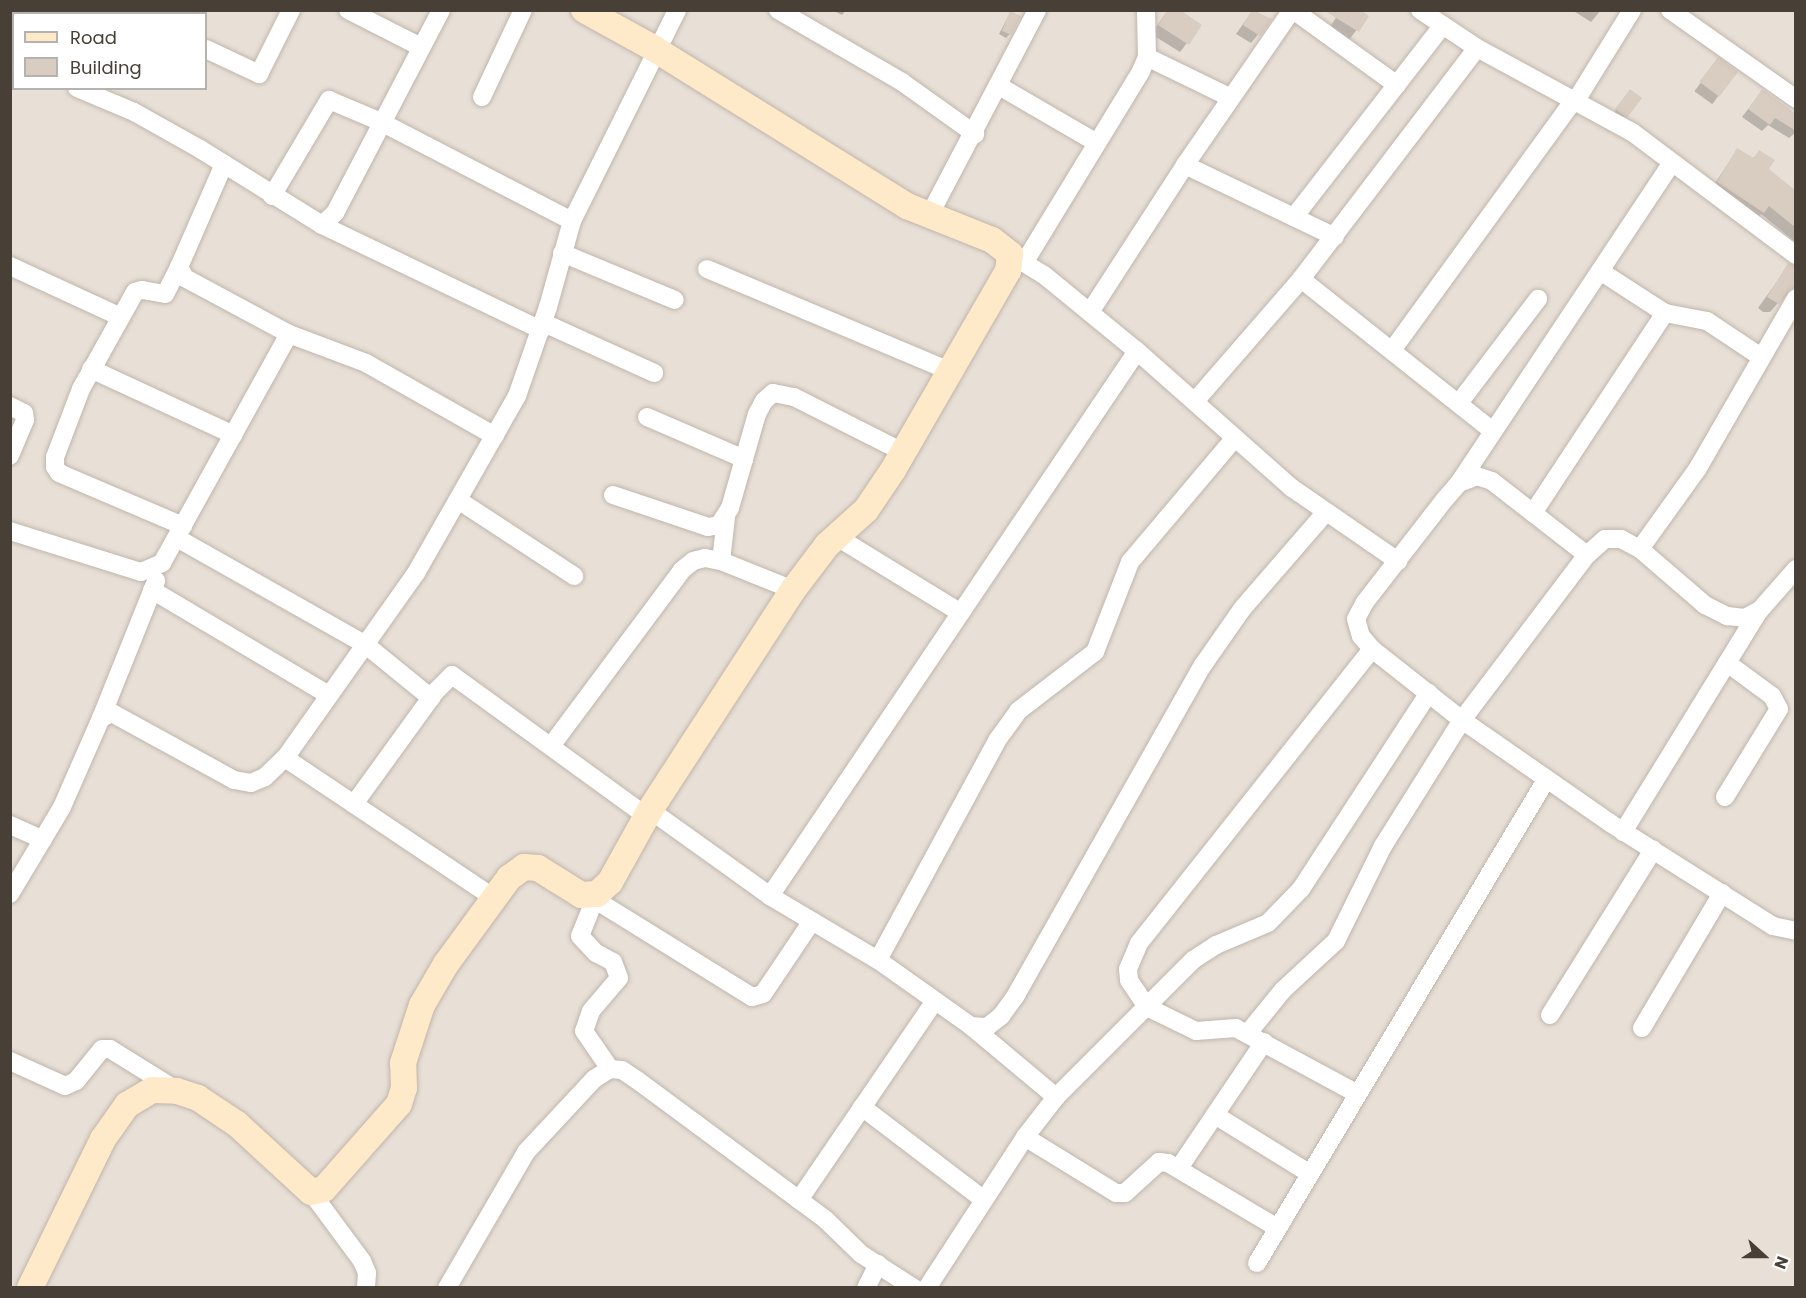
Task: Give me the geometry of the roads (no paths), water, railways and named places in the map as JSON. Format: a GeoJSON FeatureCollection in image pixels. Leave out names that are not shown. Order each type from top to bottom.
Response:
{"type":"FeatureCollection","features":[{"type":"Feature","properties":{"kind":"street"},"geometry":{"type":"LineString","coordinates":[[207,49],[259,74],[291,10]]}},
{"type":"Feature","properties":{"kind":"street"},"geometry":{"type":"LineString","coordinates":[[348,10],[421,47]]}},
{"type":"Feature","properties":{"kind":"street"},"geometry":{"type":"LineString","coordinates":[[322,225],[335,213],[441,10]]}},
{"type":"Feature","properties":{"kind":"street"},"geometry":{"type":"LineString","coordinates":[[482,97],[523,10]]}},
{"type":"Feature","properties":{"kind":"street"},"geometry":{"type":"LineString","coordinates":[[584,10],[655,49],[929,216],[974,231],[1017,259],[1090,312],[1196,400],[1234,439],[1326,512],[1398,561]]}},
{"type":"Feature","properties":{"kind":"street"},"geometry":{"type":"LineString","coordinates":[[101,718],[112,712],[126,717],[234,780],[251,783],[265,777],[285,758],[416,573],[517,396],[542,326],[572,221],[655,49],[677,10]]}},
{"type":"Feature","properties":{"kind":"street"},"geometry":{"type":"LineString","coordinates":[[778,10],[902,82],[975,134]]}},
{"type":"Feature","properties":{"kind":"street"},"geometry":{"type":"LineString","coordinates":[[929,216],[975,134],[1037,10]]}},
{"type":"Feature","properties":{"kind":"street"},"geometry":{"type":"LineString","coordinates":[[609,1069],[584,1031],[591,1011],[619,978],[613,962],[596,953],[580,936],[596,897],[610,882],[648,813],[793,590],[837,537],[866,510],[903,452],[1008,271],[1097,143],[1147,57],[1146,10]]}},
{"type":"Feature","properties":{"kind":"street"},"geometry":{"type":"LineString","coordinates":[[1090,312],[1185,165],[1292,10],[1396,85]]}},
{"type":"Feature","properties":{"kind":"street"},"geometry":{"type":"LineString","coordinates":[[1420,10],[1476,48],[1632,132],[1796,255]]}},
{"type":"Feature","properties":{"kind":"street"},"geometry":{"type":"LineString","coordinates":[[1393,349],[1574,101],[1632,10]]}},
{"type":"Feature","properties":{"kind":"street"},"geometry":{"type":"LineString","coordinates":[[1670,10],[1796,99]]}},
{"type":"Feature","properties":{"kind":"street"},"geometry":{"type":"LineString","coordinates":[[1294,217],[1442,26]]}},
{"type":"Feature","properties":{"kind":"street"},"geometry":{"type":"LineString","coordinates":[[1196,400],[1335,237],[1476,48]]}},
{"type":"Feature","properties":{"kind":"street"},"geometry":{"type":"LineString","coordinates":[[1147,57],[1231,98]]}},
{"type":"Feature","properties":{"kind":"street"},"geometry":{"type":"LineString","coordinates":[[999,86],[1097,143]]}},
{"type":"Feature","properties":{"kind":"street"},"geometry":{"type":"LineString","coordinates":[[81,90],[134,112],[322,225],[542,326],[654,373]]}},
{"type":"Feature","properties":{"kind":"street"},"geometry":{"type":"LineString","coordinates":[[272,196],[329,100],[381,122],[572,221]]}},
{"type":"Feature","properties":{"kind":"street"},"geometry":{"type":"LineString","coordinates":[[1672,163],[1460,483],[1398,561],[1356,619],[1361,636],[1372,649],[1462,720],[1546,780],[1623,832],[1773,926],[1796,931]]}},
{"type":"Feature","properties":{"kind":"street"},"geometry":{"type":"LineString","coordinates":[[224,164],[168,292],[138,290],[121,317],[92,369],[55,457],[55,467],[59,473],[180,532],[366,645],[431,698]]}},
{"type":"Feature","properties":{"kind":"street"},"geometry":{"type":"LineString","coordinates":[[1185,165],[1335,237]]}},
{"type":"Feature","properties":{"kind":"street"},"geometry":{"type":"LineString","coordinates":[[562,253],[675,300]]}},
{"type":"Feature","properties":{"kind":"street"},"geometry":{"type":"LineString","coordinates":[[10,266],[121,317]]}},
{"type":"Feature","properties":{"kind":"street"},"geometry":{"type":"LineString","coordinates":[[179,267],[185,278],[290,334],[366,363],[495,436]]}},
{"type":"Feature","properties":{"kind":"street"},"geometry":{"type":"LineString","coordinates":[[707,269],[950,371]]}},
{"type":"Feature","properties":{"kind":"street"},"geometry":{"type":"LineString","coordinates":[[1600,271],[1665,313],[1707,321],[1761,357]]}},
{"type":"Feature","properties":{"kind":"street"},"geometry":{"type":"LineString","coordinates":[[1301,279],[1393,349],[1493,431]]}},
{"type":"Feature","properties":{"kind":"street"},"geometry":{"type":"LineString","coordinates":[[1640,549],[1698,468],[1796,298]]}},
{"type":"Feature","properties":{"kind":"street"},"geometry":{"type":"LineString","coordinates":[[1460,403],[1538,299]]}},
{"type":"Feature","properties":{"kind":"street"},"geometry":{"type":"LineString","coordinates":[[1533,513],[1665,313]]}},
{"type":"Feature","properties":{"kind":"street"},"geometry":{"type":"LineString","coordinates":[[10,894],[43,840],[101,718],[162,563],[290,334]]}},
{"type":"Feature","properties":{"kind":"street"},"geometry":{"type":"LineString","coordinates":[[770,896],[1137,351]]}},
{"type":"Feature","properties":{"kind":"street"},"geometry":{"type":"LineString","coordinates":[[92,369],[234,435]]}},
{"type":"Feature","properties":{"kind":"street"},"geometry":{"type":"LineString","coordinates":[[721,561],[726,517],[757,414],[773,393],[794,397],[903,452]]}},
{"type":"Feature","properties":{"kind":"street"},"geometry":{"type":"LineString","coordinates":[[10,406],[24,413],[25,420],[10,456]]}},
{"type":"Feature","properties":{"kind":"street"},"geometry":{"type":"LineString","coordinates":[[647,417],[744,459]]}},
{"type":"Feature","properties":{"kind":"street"},"geometry":{"type":"LineString","coordinates":[[878,960],[998,739],[1018,711],[1095,652],[1130,562],[1234,439]]}},
{"type":"Feature","properties":{"kind":"street"},"geometry":{"type":"LineString","coordinates":[[1460,483],[1477,476],[1492,481],[1587,555]]}},
{"type":"Feature","properties":{"kind":"street"},"geometry":{"type":"LineString","coordinates":[[613,495],[708,527],[719,525],[726,517]]}},
{"type":"Feature","properties":{"kind":"street"},"geometry":{"type":"LineString","coordinates":[[458,500],[574,576]]}},
{"type":"Feature","properties":{"kind":"street"},"geometry":{"type":"LineString","coordinates":[[971,1026],[987,1027],[1001,1016],[1102,848],[1203,665],[1242,609],[1326,512]]}},
{"type":"Feature","properties":{"kind":"street"},"geometry":{"type":"LineString","coordinates":[[10,531],[141,572],[162,563]]}},
{"type":"Feature","properties":{"kind":"street"},"geometry":{"type":"LineString","coordinates":[[837,537],[961,612]]}},
{"type":"Feature","properties":{"kind":"street"},"geometry":{"type":"LineString","coordinates":[[1248,1033],[1283,990],[1336,941],[1383,846],[1462,720],[1587,555],[1605,539],[1621,539],[1640,549],[1705,605],[1720,612],[1745,618],[1760,610]]}},
{"type":"Feature","properties":{"kind":"street"},"geometry":{"type":"LineString","coordinates":[[551,746],[682,570],[705,558],[721,561],[793,590]]}},
{"type":"Feature","properties":{"kind":"street"},"geometry":{"type":"LineString","coordinates":[[1623,832],[1760,610],[1796,569]]}},
{"type":"Feature","properties":{"kind":"street"},"geometry":{"type":"LineString","coordinates":[[152,590],[329,695]]}},
{"type":"Feature","properties":{"kind":"street"},"geometry":{"type":"LineString","coordinates":[[1356,1093],[1248,1033],[1226,1026],[1206,1033],[1196,1031],[1147,1007],[1129,980],[1130,959],[1139,943],[1372,649]]}},
{"type":"Feature","properties":{"kind":"street"},"geometry":{"type":"LineString","coordinates":[[1725,797],[1779,709],[1772,696],[1727,663]]}},
{"type":"Feature","properties":{"kind":"street"},"geometry":{"type":"LineString","coordinates":[[354,804],[431,698],[452,675],[460,678],[551,746],[770,896],[878,960],[935,1000],[971,1026],[1056,1097]]}},
{"type":"Feature","properties":{"kind":"street"},"geometry":{"type":"LineString","coordinates":[[927,1287],[1025,1137],[1056,1097],[1193,960],[1216,945],[1268,923],[1284,909],[1300,889],[1429,693]]}},
{"type":"Feature","properties":{"kind":"street"},"geometry":{"type":"LineString","coordinates":[[285,758],[495,898]]}},
{"type":"Feature","properties":{"kind":"street"},"geometry":{"type":"LineString","coordinates":[[1257,1263],[1356,1093],[1546,780]]}},
{"type":"Feature","properties":{"kind":"street"},"geometry":{"type":"LineString","coordinates":[[10,825],[43,840]]}},
{"type":"Feature","properties":{"kind":"street"},"geometry":{"type":"LineString","coordinates":[[1550,1015],[1653,850]]}},
{"type":"Feature","properties":{"kind":"street"},"geometry":{"type":"LineString","coordinates":[[311,1192],[324,1189],[399,1104],[404,1088],[403,1063],[422,1005],[509,878],[524,867],[538,868],[581,895],[596,897],[752,997],[763,994],[812,921]]}},
{"type":"Feature","properties":{"kind":"street"},"geometry":{"type":"LineString","coordinates":[[1642,1028],[1722,893]]}},
{"type":"Feature","properties":{"kind":"street"},"geometry":{"type":"LineString","coordinates":[[799,1200],[935,1000]]}},
{"type":"Feature","properties":{"kind":"street"},"geometry":{"type":"LineString","coordinates":[[1179,1168],[1264,1042]]}},
{"type":"Feature","properties":{"kind":"street"},"geometry":{"type":"LineString","coordinates":[[10,1061],[65,1086],[76,1081],[102,1049],[110,1049],[177,1091],[198,1098],[237,1124],[311,1192],[362,1261],[367,1273],[366,1287]]}},
{"type":"Feature","properties":{"kind":"street"},"geometry":{"type":"LineString","coordinates":[[447,1287],[526,1152],[594,1079],[609,1069],[622,1070],[637,1080],[799,1200],[878,1264],[914,1287]]}},
{"type":"Feature","properties":{"kind":"street"},"geometry":{"type":"LineString","coordinates":[[30,1287],[103,1139],[127,1105],[152,1090],[177,1091]]}},
{"type":"Feature","properties":{"kind":"street"},"geometry":{"type":"LineString","coordinates":[[862,1107],[984,1200]]}},
{"type":"Feature","properties":{"kind":"street"},"geometry":{"type":"LineString","coordinates":[[1215,1115],[1309,1173]]}},
{"type":"Feature","properties":{"kind":"street"},"geometry":{"type":"LineString","coordinates":[[1025,1137],[1116,1193],[1125,1193],[1159,1162],[1179,1168],[1276,1227]]}},
{"type":"Feature","properties":{"kind":"street"},"geometry":{"type":"LineString","coordinates":[[866,1287],[878,1264]]}}]}
